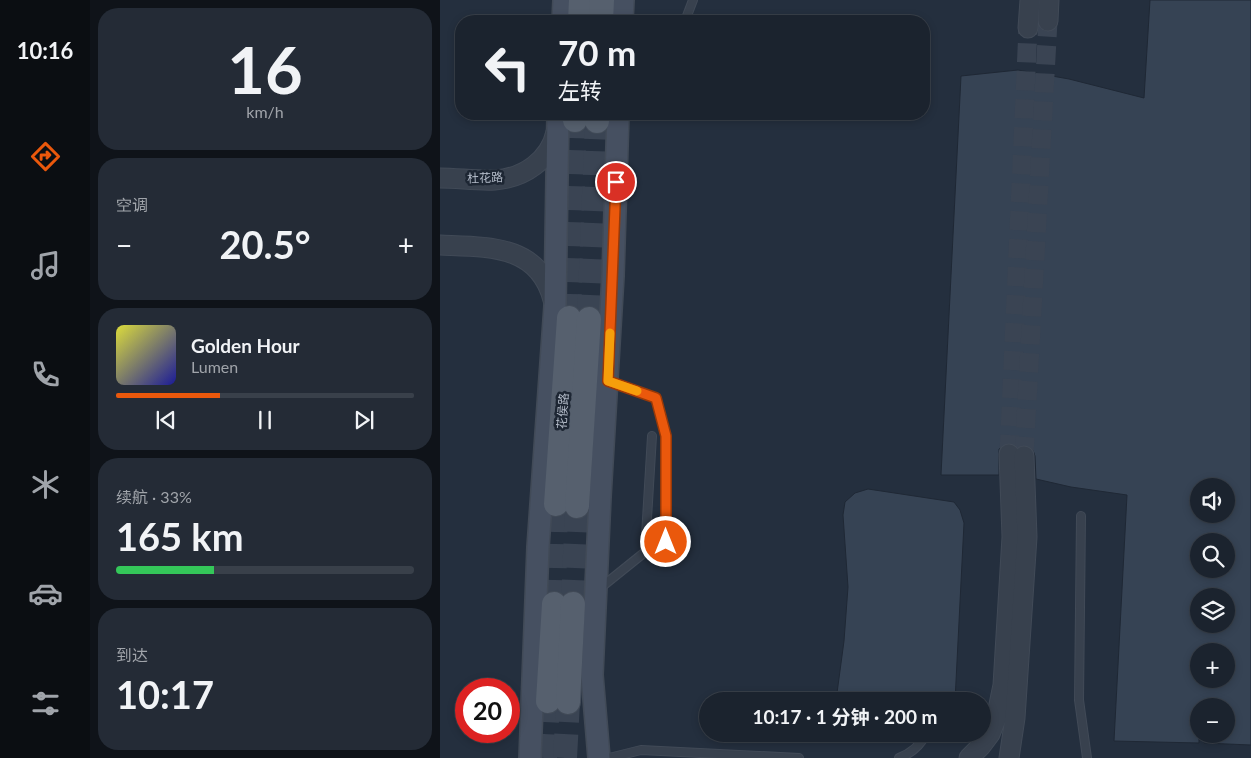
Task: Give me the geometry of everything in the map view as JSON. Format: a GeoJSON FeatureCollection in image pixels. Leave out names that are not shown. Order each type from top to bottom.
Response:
{"type":"FeatureCollection","features":[{"type":"Feature","properties":{"kind":"main road"},"geometry":{"type":"LineString","coordinates":[[563,15],[564,0]]}},
{"type":"Feature","properties":{"kind":"main road"},"geometry":{"type":"LineString","coordinates":[[580,15],[581,0]]}},
{"type":"Feature","properties":{"kind":"main road"},"geometry":{"type":"LineString","coordinates":[[602,0],[602,15]]}},
{"type":"Feature","properties":{"kind":"main road"},"geometry":{"type":"LineString","coordinates":[[623,15],[624,0]]}},
{"type":"Feature","properties":{"kind":"main road"},"geometry":{"type":"LineString","coordinates":[[530,758],[538,547],[571,314],[583,120]]}},
{"type":"Feature","properties":{"kind":"main road"},"geometry":{"type":"LineString","coordinates":[[584,120],[613,276],[592,675],[599,758]]}},
{"type":"Feature","properties":{"kind":"main road","name":"花侯路"},"geometry":{"type":"LineString","coordinates":[[567,505],[571,314]]}},
{"type":"Feature","properties":{"kind":"main road"},"geometry":{"type":"LineString","coordinates":[[558,701],[563,604]]}},
{"type":"Feature","properties":{"kind":"street"},"geometry":{"type":"LineString","coordinates":[[1028,28],[1030,0]]}},
{"type":"Feature","properties":{"kind":"street"},"geometry":{"type":"LineString","coordinates":[[1048,21],[1049,0]]}},
{"type":"Feature","properties":{"kind":"street","name":"杜花路"},"geometry":{"type":"LineString","coordinates":[[440,178],[496,180],[524,172],[543,159],[551,148],[580,120]]}},
{"type":"Feature","properties":{"kind":"street"},"geometry":{"type":"LineString","coordinates":[[440,245],[492,247],[509,251],[526,259],[546,278],[551,290],[571,314]]}},
{"type":"Feature","properties":{"kind":"street"},"geometry":{"type":"LineString","coordinates":[[969,758],[990,734],[996,719],[1003,685],[1016,455],[1027,537],[1015,718],[1009,758]]}},
{"type":"Feature","properties":{"kind":"lane"},"geometry":{"type":"LineString","coordinates":[[687,15],[693,0]]}},
{"type":"Feature","properties":{"kind":"lane"},"geometry":{"type":"LineString","coordinates":[[608,381],[656,398],[666,436],[666,542]]}},
{"type":"Feature","properties":{"kind":"lane"},"geometry":{"type":"LineString","coordinates":[[596,591],[645,552],[652,436]]}},
{"type":"Feature","properties":{"kind":"lane"},"geometry":{"type":"LineString","coordinates":[[1081,516],[1079,700],[1087,758]]}},
{"type":"Feature","properties":{"kind":"lane"},"geometry":{"type":"LineString","coordinates":[[899,758],[912,752],[921,742]]}},
{"type":"Feature","properties":{"kind":"lane"},"geometry":{"type":"LineString","coordinates":[[609,758],[641,750],[799,758]]}},
{"type":"Feature","properties":{"kind":"building"},"geometry":{"type":"Polygon","coordinates":[[[1150,0],[1251,0],[1251,745],[1204,743],[1235,743],[1235,698],[1190,698],[1190,743],[1114,741],[1127,495],[1071,487],[1036,479],[1033,450],[1029,446],[1017,447],[1009,443],[999,449],[999,475],[941,475],[961,76],[1018,70],[1069,79],[1144,98],[1150,0]]]}},
{"type":"Feature","properties":{"kind":"building"},"geometry":{"type":"Polygon","coordinates":[[[868,489],[954,502],[960,510],[964,523],[955,692],[837,692],[844,641],[848,587],[843,515],[845,502],[855,493],[868,489]]]}},
{"type":"Feature","properties":{"kind":"tunnel"},"geometry":{"type":"LineString","coordinates":[[1024,456],[1048,21]]}},
{"type":"Feature","properties":{"kind":"tunnel"},"geometry":{"type":"LineString","coordinates":[[1009,454],[1028,28]]}},
{"type":"Feature","properties":{"kind":"tunnel"},"geometry":{"type":"LineString","coordinates":[[569,318],[575,120]]}},
{"type":"Feature","properties":{"kind":"tunnel"},"geometry":{"type":"LineString","coordinates":[[589,319],[597,121]]}},
{"type":"Feature","properties":{"kind":"tunnel"},"geometry":{"type":"LineString","coordinates":[[554,604],[556,504]]}},
{"type":"Feature","properties":{"kind":"tunnel"},"geometry":{"type":"LineString","coordinates":[[573,604],[577,506]]}},
{"type":"Feature","properties":{"kind":"tunnel"},"geometry":{"type":"LineString","coordinates":[[545,758],[548,701]]}},
{"type":"Feature","properties":{"kind":"tunnel"},"geometry":{"type":"LineString","coordinates":[[565,758],[568,702]]}},
{"type":"Feature","properties":{"kind":"slow traffic"},"geometry":{"type":"LineString","coordinates":[[610,333],[608,381],[637,391]]}},
{"type":"Feature","properties":{"kind":"route"},"geometry":{"type":"LineString","coordinates":[[616,182],[608,381],[656,398],[666,436],[666,542]]}}]}
